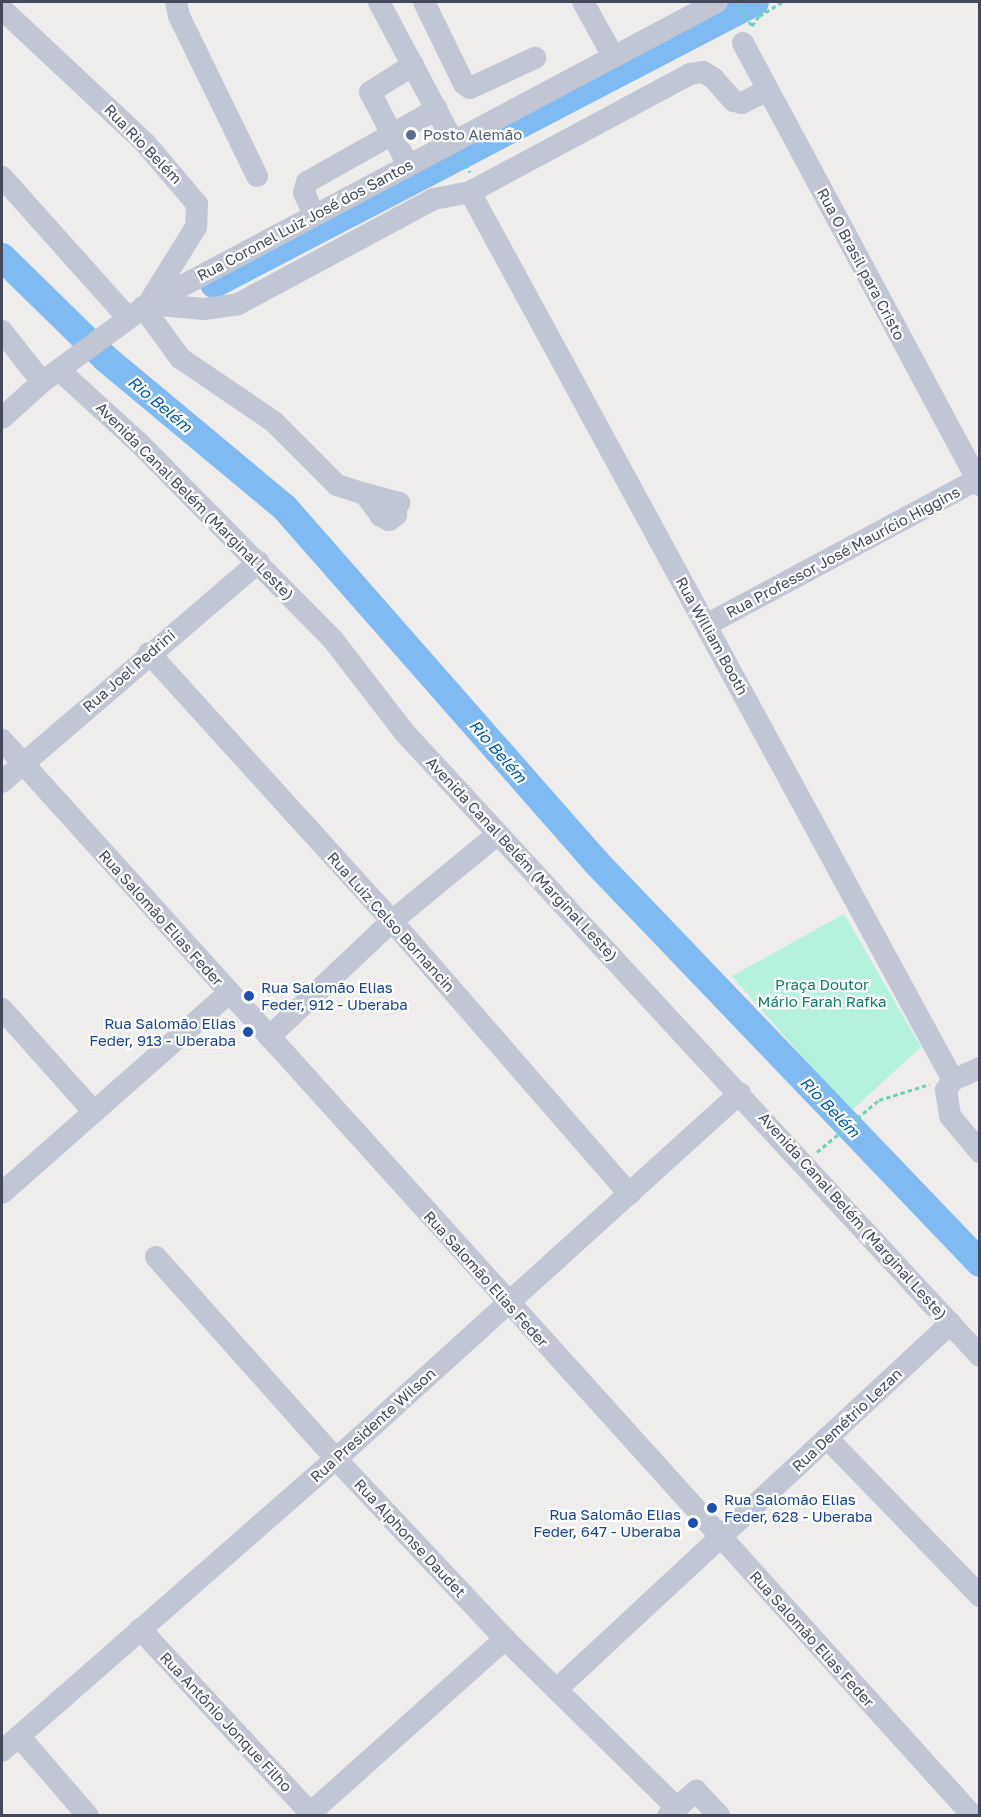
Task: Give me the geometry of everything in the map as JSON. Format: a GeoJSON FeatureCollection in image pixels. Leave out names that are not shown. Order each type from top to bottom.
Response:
{"type":"FeatureCollection","features":[{"type":"Feature","properties":{"kind":"street"},"geometry":{"type":"LineString","coordinates":[[176,2],[179,16],[258,176]]}},
{"type":"Feature","properties":{"kind":"street"},"geometry":{"type":"LineString","coordinates":[[379,2],[453,141]]}},
{"type":"Feature","properties":{"kind":"street"},"geometry":{"type":"LineString","coordinates":[[424,2],[464,84],[470,88],[535,58]]}},
{"type":"Feature","properties":{"kind":"street"},"geometry":{"type":"LineString","coordinates":[[583,2],[613,56]]}},
{"type":"Feature","properties":{"kind":"street","name":"Rua Coronel Luiz José dos Santos"},"geometry":{"type":"LineString","coordinates":[[133,315],[314,215],[717,2]]}},
{"type":"Feature","properties":{"kind":"street","name":"Rua Rio Belém"},"geometry":{"type":"LineString","coordinates":[[2,9],[145,143],[197,204],[196,227],[133,315]]}},
{"type":"Feature","properties":{"kind":"street","name":"Rua O Brasil para Cristo"},"geometry":{"type":"LineString","coordinates":[[748,34],[768,90],[978,481]]}},
{"type":"Feature","properties":{"kind":"street"},"geometry":{"type":"LineString","coordinates":[[408,165],[370,92],[413,65]]}},
{"type":"Feature","properties":{"kind":"street"},"geometry":{"type":"LineString","coordinates":[[2,418],[50,376],[133,315],[238,304],[434,199],[470,192],[690,74],[703,72],[713,78],[734,101],[742,103],[768,90]]}},
{"type":"Feature","properties":{"kind":"street"},"geometry":{"type":"LineString","coordinates":[[314,215],[304,193],[307,182],[436,109]]}},
{"type":"Feature","properties":{"kind":"street"},"geometry":{"type":"LineString","coordinates":[[2,177],[133,315],[180,358],[274,422],[337,485],[365,494]]}},
{"type":"Feature","properties":{"kind":"street","name":"Rua William Booth"},"geometry":{"type":"LineString","coordinates":[[470,192],[953,1080]]}},
{"type":"Feature","properties":{"kind":"street","name":"Avenida Canal Belém (Marginal Leste)"},"geometry":{"type":"LineString","coordinates":[[2,331],[259,562],[334,641],[404,732],[740,1093],[980,1356]]}},
{"type":"Feature","properties":{"kind":"street","name":"Rua Professor José Maurício Higgins"},"geometry":{"type":"LineString","coordinates":[[706,625],[978,481]]}},
{"type":"Feature","properties":{"kind":"street","name":"Rua Joel Pedrini"},"geometry":{"type":"LineString","coordinates":[[2,782],[149,653],[259,562]]}},
{"type":"Feature","properties":{"kind":"street","name":"Rua Luiz Celso Bornancin"},"geometry":{"type":"LineString","coordinates":[[149,653],[392,921],[629,1194]]}},
{"type":"Feature","properties":{"kind":"street","name":"Rua Salomão Elias Feder"},"geometry":{"type":"LineString","coordinates":[[2,740],[719,1538],[973,1815]]}},
{"type":"Feature","properties":{"kind":"street"},"geometry":{"type":"LineString","coordinates":[[269,1037],[392,921],[498,834]]}},
{"type":"Feature","properties":{"kind":"street"},"geometry":{"type":"LineString","coordinates":[[2,1193],[229,993]]}},
{"type":"Feature","properties":{"kind":"street"},"geometry":{"type":"LineString","coordinates":[[2,1008],[94,1112]]}},
{"type":"Feature","properties":{"kind":"street"},"geometry":{"type":"LineString","coordinates":[[980,1068],[953,1080],[946,1090],[950,1116],[980,1152]]}},
{"type":"Feature","properties":{"kind":"street","name":"Rua Presidente Wilson"},"geometry":{"type":"LineString","coordinates":[[2,1751],[336,1459],[740,1093]]}},
{"type":"Feature","properties":{"kind":"street","name":"Rua Alphonse Daudet"},"geometry":{"type":"LineString","coordinates":[[156,1257],[336,1459],[505,1639],[558,1688],[672,1812]]}},
{"type":"Feature","properties":{"kind":"street","name":"Rua Demétrio Lezan"},"geometry":{"type":"LineString","coordinates":[[558,1688],[951,1323]]}},
{"type":"Feature","properties":{"kind":"street"},"geometry":{"type":"LineString","coordinates":[[827,1438],[980,1596]]}},
{"type":"Feature","properties":{"kind":"street","name":"Rua Antônio Jonque Filho"},"geometry":{"type":"LineString","coordinates":[[140,1629],[310,1815]]}},
{"type":"Feature","properties":{"kind":"street"},"geometry":{"type":"LineString","coordinates":[[310,1815],[505,1639]]}},
{"type":"Feature","properties":{"kind":"street"},"geometry":{"type":"LineString","coordinates":[[19,1736],[88,1815]]}},
{"type":"Feature","properties":{"kind":"street"},"geometry":{"type":"LineString","coordinates":[[672,1812],[696,1791],[719,1815]]}},
{"type":"Feature","properties":{"kind":"path"},"geometry":{"type":"LineString","coordinates":[[738,2],[748,34]]}},
{"type":"Feature","properties":{"kind":"path"},"geometry":{"type":"LineString","coordinates":[[748,34],[759,16],[782,2]]}},
{"type":"Feature","properties":{"kind":"path"},"geometry":{"type":"LineString","coordinates":[[820,1153],[867,1108],[902,1090],[953,1080]]}},
{"type":"Feature","properties":{"kind":"green space","name":"Praça Doutor Mário Farah Rafka"},"geometry":{"type":"Polygon","coordinates":[[[844,914],[921,1047],[850,1112],[732,976],[844,914]]]}},
{"type":"Feature","properties":{"kind":"waterway"},"geometry":{"type":"LineString","coordinates":[[214,284],[755,2]]}},
{"type":"Feature","properties":{"kind":"waterway","name":"Rio Belém"},"geometry":{"type":"LineString","coordinates":[[2,257],[105,358],[285,508],[596,862],[980,1263]]}},
{"type":"Feature","properties":{"kind":"place","name":"Posto Alemão"},"geometry":{"type":"Point","coordinates":[411,135]}},
{"type":"Feature","properties":{"kind":"place","name":"Rua Salomão Elias Feder, 912 - Uberaba"},"geometry":{"type":"Point","coordinates":[249,996]}},
{"type":"Feature","properties":{"kind":"place","name":"Rua Salomão Elias Feder, 913 - Uberaba"},"geometry":{"type":"Point","coordinates":[248,1032]}},
{"type":"Feature","properties":{"kind":"place","name":"Rua Salomão Elias Feder, 628 - Uberaba"},"geometry":{"type":"Point","coordinates":[712,1508]}},
{"type":"Feature","properties":{"kind":"place","name":"Rua Salomão Elias Feder, 647 - Uberaba"},"geometry":{"type":"Point","coordinates":[693,1523]}}]}
